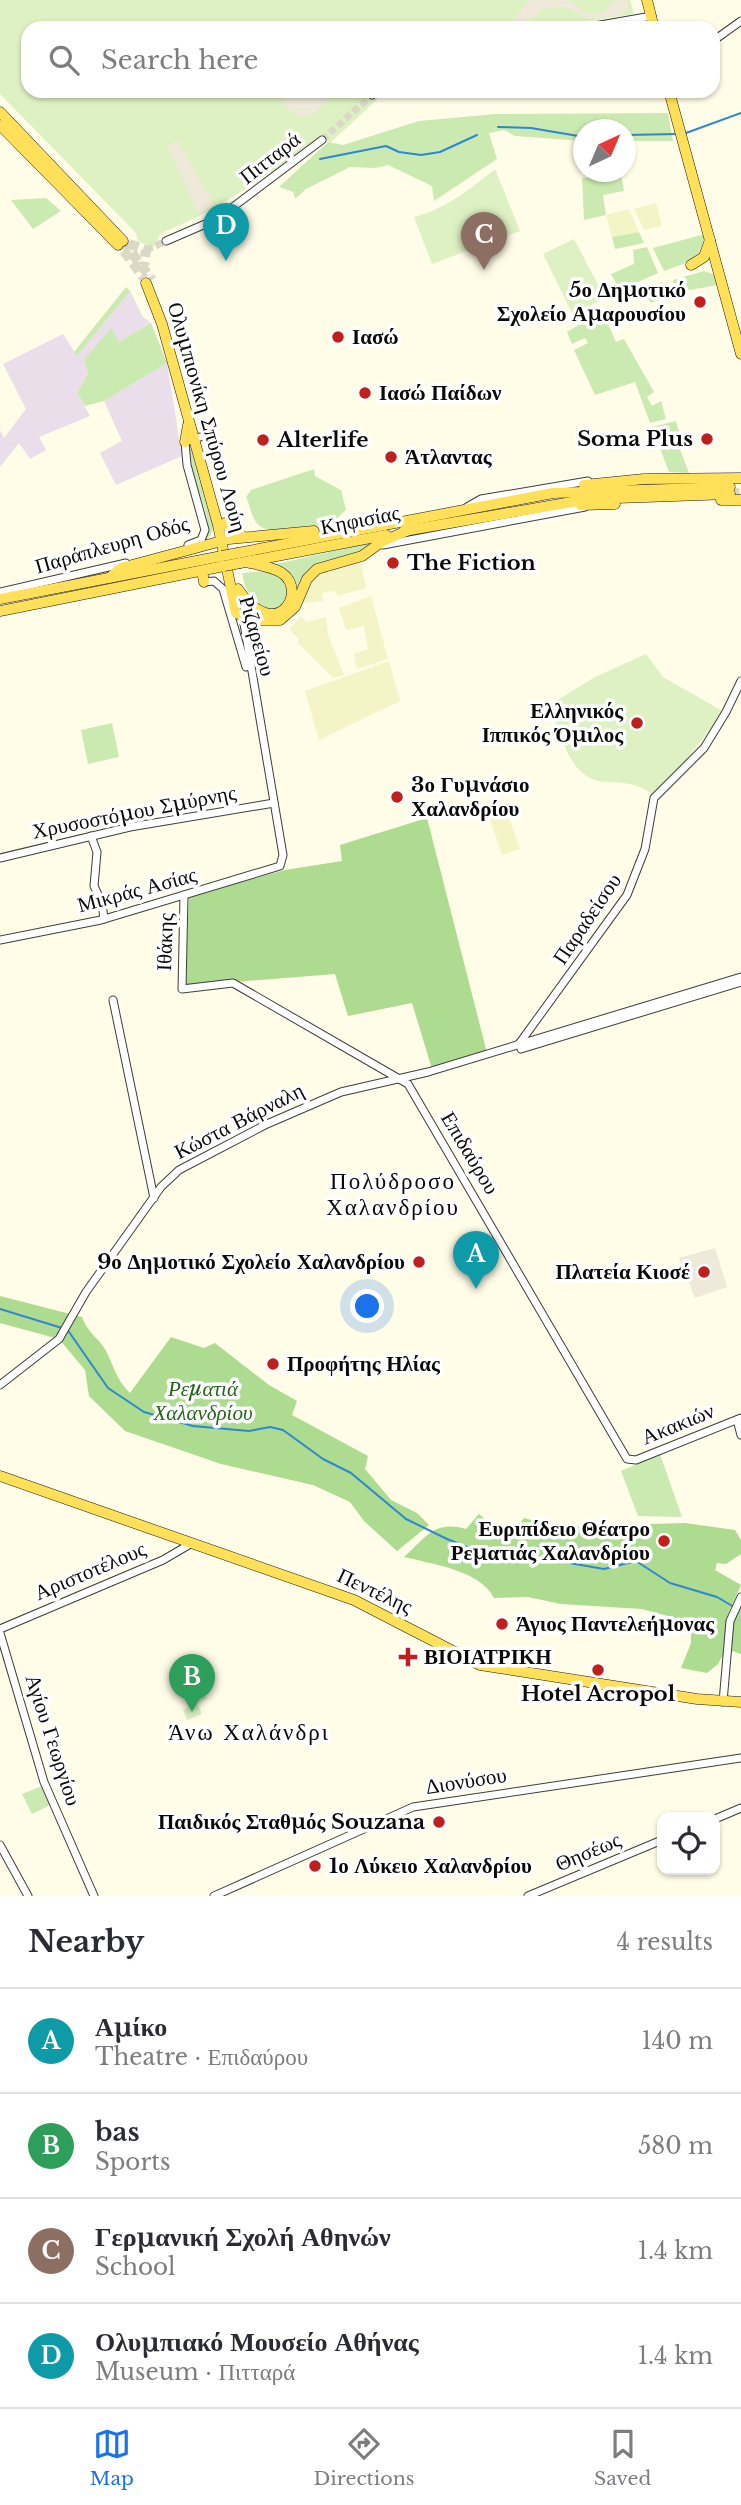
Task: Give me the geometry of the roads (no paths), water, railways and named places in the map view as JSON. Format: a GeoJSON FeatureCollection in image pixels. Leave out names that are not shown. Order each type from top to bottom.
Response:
{"type":"FeatureCollection","features":[{"type":"Feature","properties":{"kind":"main road"},"geometry":{"type":"LineString","coordinates":[[647,0],[653,21]]}},
{"type":"Feature","properties":{"kind":"main road"},"geometry":{"type":"LineString","coordinates":[[671,98],[741,354]]}},
{"type":"Feature","properties":{"kind":"main road"},"geometry":{"type":"LineString","coordinates":[[0,112],[121,243],[0,125]]}},
{"type":"Feature","properties":{"kind":"main road"},"geometry":{"type":"LineString","coordinates":[[691,265],[708,252],[710,236]]}},
{"type":"Feature","properties":{"kind":"main road"},"geometry":{"type":"LineString","coordinates":[[708,267],[722,277]]}},
{"type":"Feature","properties":{"kind":"main road","name":"Ολυμπιονίκη Σπύρου Λούη"},"geometry":{"type":"LineString","coordinates":[[193,439],[165,311],[149,282],[193,439],[233,560]]}},
{"type":"Feature","properties":{"kind":"main road"},"geometry":{"type":"LineString","coordinates":[[553,493],[584,485],[644,479]]}},
{"type":"Feature","properties":{"kind":"main road","name":"Κηφισίας"},"geometry":{"type":"LineString","coordinates":[[644,479],[736,489]]}},
{"type":"Feature","properties":{"kind":"main road","name":"Κηφισίας"},"geometry":{"type":"LineString","coordinates":[[0,611],[202,570],[341,532],[553,493],[736,489]]}},
{"type":"Feature","properties":{"kind":"main road","name":"Κηφισίας"},"geometry":{"type":"LineString","coordinates":[[0,599],[109,578],[233,560],[544,505],[736,489]]}},
{"type":"Feature","properties":{"kind":"main road","name":"Κηφισίας"},"geometry":{"type":"LineString","coordinates":[[597,505],[736,489]]}},
{"type":"Feature","properties":{"kind":"main road"},"geometry":{"type":"LineString","coordinates":[[544,505],[597,505]]}},
{"type":"Feature","properties":{"kind":"main road"},"geometry":{"type":"LineString","coordinates":[[202,547],[222,524],[247,537]]}},
{"type":"Feature","properties":{"kind":"main road"},"geometry":{"type":"LineString","coordinates":[[443,524],[458,529]]}},
{"type":"Feature","properties":{"kind":"main road"},"geometry":{"type":"LineString","coordinates":[[372,548],[409,530]]}},
{"type":"Feature","properties":{"kind":"main road"},"geometry":{"type":"LineString","coordinates":[[109,578],[121,568],[226,540],[315,531],[341,532]]}},
{"type":"Feature","properties":{"kind":"main road","name":"Κηφισίας"},"geometry":{"type":"LineString","coordinates":[[240,616],[279,620],[295,607],[313,571],[362,556],[372,548]]}},
{"type":"Feature","properties":{"kind":"main road"},"geometry":{"type":"LineString","coordinates":[[233,560],[282,573],[291,586],[291,597],[284,610],[265,614],[250,606],[238,589]]}},
{"type":"Feature","properties":{"kind":"main road","name":"Ριζαρείου"},"geometry":{"type":"LineString","coordinates":[[233,560],[240,616]]}},
{"type":"Feature","properties":{"kind":"main road","name":"Ριζαρείου"},"geometry":{"type":"LineString","coordinates":[[233,560],[240,616]]}},
{"type":"Feature","properties":{"kind":"main road"},"geometry":{"type":"LineString","coordinates":[[202,570],[204,582]]}},
{"type":"Feature","properties":{"kind":"main road"},"geometry":{"type":"LineString","coordinates":[[15,589],[29,593]]}},
{"type":"Feature","properties":{"kind":"main road"},"geometry":{"type":"LineString","coordinates":[[57,606],[65,597]]}},
{"type":"Feature","properties":{"kind":"main road","name":"Πεντέλης"},"geometry":{"type":"LineString","coordinates":[[0,1476],[354,1600],[480,1665],[723,1702],[741,1702]]}},
{"type":"Feature","properties":{"kind":"street"},"geometry":{"type":"LineString","coordinates":[[623,21],[652,16]]}},
{"type":"Feature","properties":{"kind":"street"},"geometry":{"type":"LineString","coordinates":[[720,36],[741,21]]}},
{"type":"Feature","properties":{"kind":"street","name":"Πιτταρά"},"geometry":{"type":"LineString","coordinates":[[166,242],[217,219],[322,139]]}},
{"type":"Feature","properties":{"kind":"street","name":"Παράπλευρη Οδός"},"geometry":{"type":"LineString","coordinates":[[0,592],[113,566],[201,540],[204,527],[187,465],[193,439]]}},
{"type":"Feature","properties":{"kind":"street","name":"Κηφισίας"},"geometry":{"type":"LineString","coordinates":[[465,509],[481,499],[528,490],[616,477],[644,479]]}},
{"type":"Feature","properties":{"kind":"street","name":"Κηφισίας"},"geometry":{"type":"LineString","coordinates":[[372,548],[458,529],[597,505]]}},
{"type":"Feature","properties":{"kind":"street","name":"Ριζαρείου"},"geometry":{"type":"LineString","coordinates":[[204,582],[214,581],[223,589],[260,716]]}},
{"type":"Feature","properties":{"kind":"street","name":"Ριζαρείου"},"geometry":{"type":"LineString","coordinates":[[240,616],[283,855],[280,866]]}},
{"type":"Feature","properties":{"kind":"street","name":"Παραδείσου"},"geometry":{"type":"LineString","coordinates":[[519,1044],[631,888],[648,841],[654,798],[704,748],[741,681]]}},
{"type":"Feature","properties":{"kind":"street","name":"Χρυσοστόμου Σμύρνης"},"geometry":{"type":"LineString","coordinates":[[0,858],[171,819],[274,803]]}},
{"type":"Feature","properties":{"kind":"street"},"geometry":{"type":"LineString","coordinates":[[91,836],[97,852],[94,886],[102,903],[104,919]]}},
{"type":"Feature","properties":{"kind":"street","name":"Μικράς Ασίας"},"geometry":{"type":"LineString","coordinates":[[0,940],[104,919],[280,866]]}},
{"type":"Feature","properties":{"kind":"street","name":"Ιθάκης"},"geometry":{"type":"LineString","coordinates":[[182,989],[184,895]]}},
{"type":"Feature","properties":{"kind":"street"},"geometry":{"type":"LineString","coordinates":[[531,1028],[537,1042],[741,980]]}},
{"type":"Feature","properties":{"kind":"street","name":"Επιδαύρου"},"geometry":{"type":"LineString","coordinates":[[182,989],[233,983],[383,1068],[411,1087],[628,1460]]}},
{"type":"Feature","properties":{"kind":"street"},"geometry":{"type":"LineString","coordinates":[[113,1000],[154,1199]]}},
{"type":"Feature","properties":{"kind":"street","name":"Κώστα Βάρναλη"},"geometry":{"type":"LineString","coordinates":[[506,1050],[519,1044],[537,1042]]}},
{"type":"Feature","properties":{"kind":"street","name":"Κώστα Βάρναλη"},"geometry":{"type":"LineString","coordinates":[[0,1385],[50,1347],[62,1334],[68,1321],[164,1182],[179,1170],[322,1099],[537,1042]]}},
{"type":"Feature","properties":{"kind":"street"},"geometry":{"type":"LineString","coordinates":[[375,1085],[383,1068]]}},
{"type":"Feature","properties":{"kind":"street"},"geometry":{"type":"LineString","coordinates":[[410,1077],[411,1087]]}},
{"type":"Feature","properties":{"kind":"street"},"geometry":{"type":"LineString","coordinates":[[739,1419],[741,1435]]}},
{"type":"Feature","properties":{"kind":"street","name":"Ακακιών"},"geometry":{"type":"LineString","coordinates":[[628,1460],[647,1456],[739,1419]]}},
{"type":"Feature","properties":{"kind":"street","name":"Αριστοτέλους"},"geometry":{"type":"LineString","coordinates":[[0,1631],[163,1560],[193,1543]]}},
{"type":"Feature","properties":{"kind":"street"},"geometry":{"type":"LineString","coordinates":[[723,1702],[732,1614],[739,1600]]}},
{"type":"Feature","properties":{"kind":"street","name":"Αγίου Γεωργίου"},"geometry":{"type":"LineString","coordinates":[[0,1631],[44,1782],[94,1896]]}},
{"type":"Feature","properties":{"kind":"street","name":"Διονύσου"},"geometry":{"type":"LineString","coordinates":[[214,1896],[413,1807],[741,1758]]}},
{"type":"Feature","properties":{"kind":"street"},"geometry":{"type":"LineString","coordinates":[[720,1817],[741,1808]]}},
{"type":"Feature","properties":{"kind":"street","name":"Θησέως"},"geometry":{"type":"LineString","coordinates":[[527,1896],[657,1842]]}},
{"type":"Feature","properties":{"kind":"street"},"geometry":{"type":"LineString","coordinates":[[0,1845],[28,1896]]}},
{"type":"Feature","properties":{"kind":"waterway"},"geometry":{"type":"LineString","coordinates":[[686,133],[741,113]]}},
{"type":"Feature","properties":{"kind":"waterway"},"geometry":{"type":"LineString","coordinates":[[498,127],[531,128],[573,135]]}},
{"type":"Feature","properties":{"kind":"waterway"},"geometry":{"type":"LineString","coordinates":[[636,135],[677,134]]}},
{"type":"Feature","properties":{"kind":"waterway"},"geometry":{"type":"LineString","coordinates":[[320,159],[386,146],[399,152],[421,155],[440,152],[477,135]]}},
{"type":"Feature","properties":{"kind":"waterway"},"geometry":{"type":"LineString","coordinates":[[0,1309],[62,1328]]}},
{"type":"Feature","properties":{"kind":"waterway"},"geometry":{"type":"LineString","coordinates":[[67,1329],[108,1388],[144,1412],[193,1426],[249,1431],[270,1427],[283,1430],[323,1459],[351,1473],[406,1519],[447,1539],[500,1560],[552,1560],[604,1569],[636,1561],[670,1583],[717,1597],[734,1607]]}},
{"type":"Feature","properties":{"kind":"tunnel"},"geometry":{"type":"LineString","coordinates":[[322,140],[369,98]]}},
{"type":"Feature","properties":{"kind":"tunnel"},"geometry":{"type":"LineString","coordinates":[[123,241],[152,280]]}},
{"type":"Feature","properties":{"kind":"tunnel"},"geometry":{"type":"LineString","coordinates":[[146,250],[166,241]]}},
{"type":"Feature","properties":{"kind":"tunnel"},"geometry":{"type":"LineString","coordinates":[[129,244],[146,250],[144,265]]}},
{"type":"Feature","properties":{"kind":"tunnel"},"geometry":{"type":"LineString","coordinates":[[124,251],[144,278]]}},
{"type":"Feature","properties":{"kind":"tunnel"},"geometry":{"type":"LineString","coordinates":[[730,494],[741,493]]}},
{"type":"Feature","properties":{"kind":"place","name":"Ολυμπιακό Μουσείο Αθήνας"},"geometry":{"type":"Point","coordinates":[226,261]}},
{"type":"Feature","properties":{"kind":"place","name":"Γερμανική Σχολή Αθηνών"},"geometry":{"type":"Point","coordinates":[484,270]}},
{"type":"Feature","properties":{"kind":"place","name":"5ο Δημοτικό Σχολείο Αμαρουσίου"},"geometry":{"type":"Point","coordinates":[700,302]}},
{"type":"Feature","properties":{"kind":"place","name":"Ιασώ"},"geometry":{"type":"Point","coordinates":[338,337]}},
{"type":"Feature","properties":{"kind":"place","name":"Ιασώ Παίδων"},"geometry":{"type":"Point","coordinates":[365,393]}},
{"type":"Feature","properties":{"kind":"place","name":"Soma Plus"},"geometry":{"type":"Point","coordinates":[707,439]}},
{"type":"Feature","properties":{"kind":"place","name":"Alterlife"},"geometry":{"type":"Point","coordinates":[263,440]}},
{"type":"Feature","properties":{"kind":"place","name":"Άτλαντας"},"geometry":{"type":"Point","coordinates":[391,457]}},
{"type":"Feature","properties":{"kind":"place","name":"The Fiction"},"geometry":{"type":"Point","coordinates":[393,563]}},
{"type":"Feature","properties":{"kind":"place","name":"Ελληνικός Ιππικός Όμιλος"},"geometry":{"type":"Point","coordinates":[637,723]}},
{"type":"Feature","properties":{"kind":"place","name":"3ο Γυμνάσιο Χαλανδρίου"},"geometry":{"type":"Point","coordinates":[397,797]}},
{"type":"Feature","properties":{"kind":"place","name":"9ο Δημοτικό Σχολείο Χαλανδρίου"},"geometry":{"type":"Point","coordinates":[419,1262]}},
{"type":"Feature","properties":{"kind":"place","name":"Πλατεία Κιοσέ"},"geometry":{"type":"Point","coordinates":[704,1272]}},
{"type":"Feature","properties":{"kind":"place","name":"Αμίκο"},"geometry":{"type":"Point","coordinates":[476,1289]}},
{"type":"Feature","properties":{"kind":"place","name":"Προφήτης Ηλίας"},"geometry":{"type":"Point","coordinates":[273,1364]}},
{"type":"Feature","properties":{"kind":"place","name":"Ευριπίδειο Θέατρο Ρεματιάς Χαλανδρίου"},"geometry":{"type":"Point","coordinates":[664,1541]}},
{"type":"Feature","properties":{"kind":"place","name":"Άγιος Παντελεήμονας"},"geometry":{"type":"Point","coordinates":[502,1624]}},
{"type":"Feature","properties":{"kind":"place","name":"ΒΙΟΙΑΤΡΙΚΗ"},"geometry":{"type":"Point","coordinates":[408,1657]}},
{"type":"Feature","properties":{"kind":"place","name":"Hotel Acropol"},"geometry":{"type":"Point","coordinates":[598,1670]}},
{"type":"Feature","properties":{"kind":"place","name":"bas"},"geometry":{"type":"Point","coordinates":[192,1712]}},
{"type":"Feature","properties":{"kind":"place","name":"Παιδικός Σταθμός Souzana"},"geometry":{"type":"Point","coordinates":[439,1822]}},
{"type":"Feature","properties":{"kind":"place","name":"1ο Λύκειο Χαλανδρίου"},"geometry":{"type":"Point","coordinates":[315,1866]}},
{"type":"Feature","properties":{"kind":"district","name":"Πολύδροσο Χαλανδρίου"},"geometry":{"type":"Point","coordinates":[393,1194]}},
{"type":"Feature","properties":{"kind":"district","name":"Άνω Χαλάνδρι"},"geometry":{"type":"Point","coordinates":[249,1732]}},
{"type":"Feature","properties":{"kind":"park label","name":"Ρεματιά Χαλανδρίου"},"geometry":{"type":"Point","coordinates":[203,1401]}}]}
